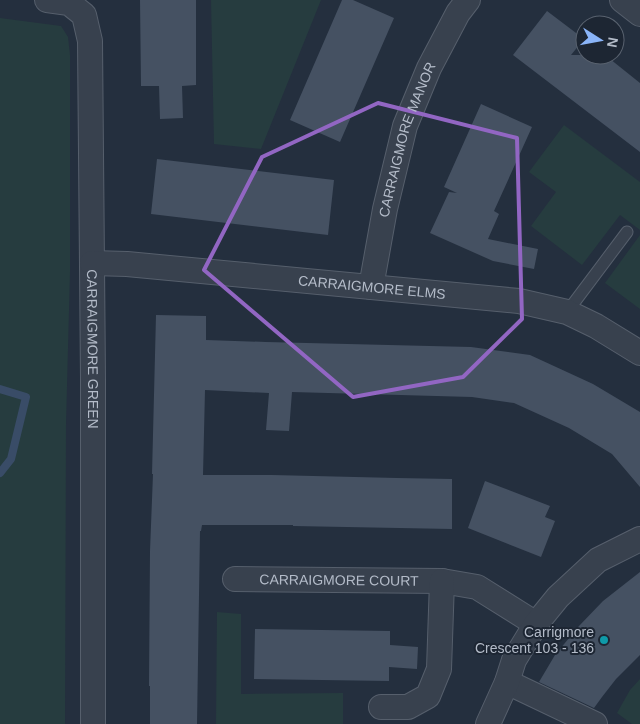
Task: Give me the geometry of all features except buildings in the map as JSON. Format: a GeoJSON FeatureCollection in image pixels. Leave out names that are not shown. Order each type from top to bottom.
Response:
{"type":"FeatureCollection","features":[{"type":"Feature","properties":{"kind":"street","name":"CARRAIGMORE GREEN"},"geometry":{"type":"LineString","coordinates":[[47,0],[68,3],[84,16],[90,41],[93,369],[92,724]]}},
{"type":"Feature","properties":{"kind":"street","name":"CARRAIGMORE MANOR"},"geometry":{"type":"LineString","coordinates":[[371,287],[385,209],[405,126],[429,68],[458,13],[468,0]]}},
{"type":"Feature","properties":{"kind":"street"},"geometry":{"type":"LineString","coordinates":[[622,0],[640,14]]}},
{"type":"Feature","properties":{"kind":"street","name":"CARRAIGMORE ELMS"},"geometry":{"type":"LineString","coordinates":[[92,263],[127,264],[519,301],[567,312],[596,326],[640,353]]}},
{"type":"Feature","properties":{"kind":"street"},"geometry":{"type":"LineString","coordinates":[[488,724],[514,660],[536,624],[558,597],[598,560],[640,539]]}},
{"type":"Feature","properties":{"kind":"street","name":"CARRAIGMORE COURT"},"geometry":{"type":"LineString","coordinates":[[235,579],[442,581],[477,587],[536,624]]}},
{"type":"Feature","properties":{"kind":"street"},"geometry":{"type":"LineString","coordinates":[[381,707],[408,707],[428,696],[439,669],[442,581]]}},
{"type":"Feature","properties":{"kind":"street"},"geometry":{"type":"LineString","coordinates":[[506,682],[595,724]]}},
{"type":"Feature","properties":{"kind":"lane"},"geometry":{"type":"LineString","coordinates":[[567,312],[627,232]]}},
{"type":"Feature","properties":{"kind":"highlighted area"},"geometry":{"type":"Polygon","coordinates":[[[378,103],[517,138],[522,319],[463,377],[353,397],[204,270],[262,157],[378,103]]]}},
{"type":"Feature","properties":{"kind":"green space"},"geometry":{"type":"Polygon","coordinates":[[[211,0],[321,0],[261,149],[214,144],[211,0]]]}},
{"type":"Feature","properties":{"kind":"green space"},"geometry":{"type":"Polygon","coordinates":[[[0,18],[61,26],[68,37],[70,55],[70,272],[66,424],[65,724],[0,724],[0,18]]]}},
{"type":"Feature","properties":{"kind":"green space"},"geometry":{"type":"Polygon","coordinates":[[[564,125],[640,182],[640,230],[620,215],[582,265],[531,226],[556,192],[529,172],[564,125]]]}},
{"type":"Feature","properties":{"kind":"green space"},"geometry":{"type":"Polygon","coordinates":[[[640,235],[640,309],[605,283],[640,235]]]}},
{"type":"Feature","properties":{"kind":"green space"},"geometry":{"type":"Polygon","coordinates":[[[217,612],[241,614],[241,694],[343,693],[343,724],[216,724],[217,612]]]}},
{"type":"Feature","properties":{"kind":"green space"},"geometry":{"type":"Polygon","coordinates":[[[640,679],[640,724],[632,724],[617,713],[630,690],[640,679]]]}},
{"type":"Feature","properties":{"kind":"waterway"},"geometry":{"type":"LineString","coordinates":[[0,389],[26,397],[11,459],[0,473]]}},
{"type":"Feature","properties":{"kind":"place","name":"Carrigmore Crescent 103 - 136"},"geometry":{"type":"Point","coordinates":[604,640]}}]}
